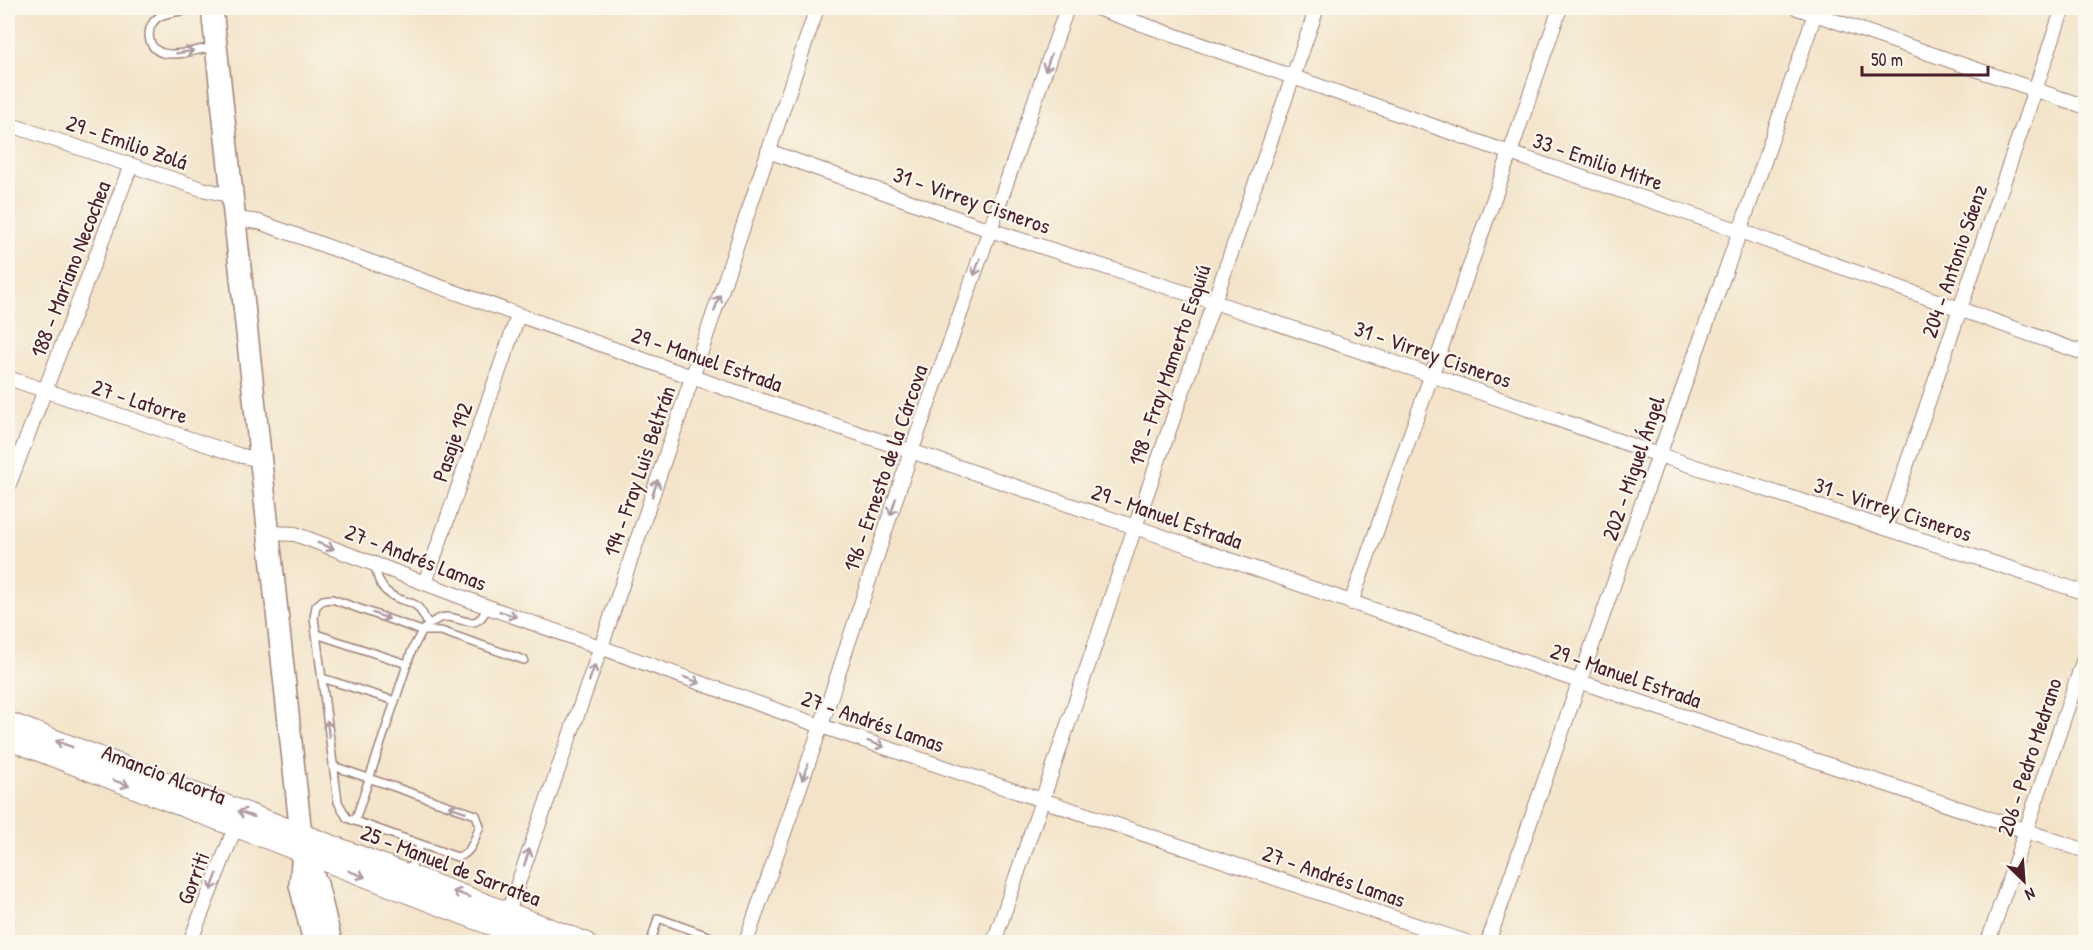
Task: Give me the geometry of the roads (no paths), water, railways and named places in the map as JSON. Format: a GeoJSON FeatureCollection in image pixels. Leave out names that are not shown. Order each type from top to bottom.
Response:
{"type":"FeatureCollection","features":[{"type":"Feature","properties":{"kind":"main road"},"geometry":{"type":"LineString","coordinates":[[211,8],[217,46],[302,844],[300,885],[314,942]]}},
{"type":"Feature","properties":{"kind":"main road"},"geometry":{"type":"LineString","coordinates":[[8,722],[534,942]]}},
{"type":"Feature","properties":{"kind":"main road","name":"Amancio Alcorta"},"geometry":{"type":"LineString","coordinates":[[8,739],[235,828],[302,844]]}},
{"type":"Feature","properties":{"kind":"main road"},"geometry":{"type":"LineString","coordinates":[[302,844],[317,884],[332,942]]}},
{"type":"Feature","properties":{"kind":"main road","name":"25 - Manuel de Sarratea"},"geometry":{"type":"LineString","coordinates":[[302,844],[409,874],[508,912],[552,936],[585,942]]}},
{"type":"Feature","properties":{"kind":"street","name":"194 - Fray Luis Beltrán"},"geometry":{"type":"LineString","coordinates":[[508,912],[601,647],[817,8]]}},
{"type":"Feature","properties":{"kind":"street","name":"196 - Ernesto de la Cárcova"},"geometry":{"type":"LineString","coordinates":[[746,942],[821,726],[911,452],[1067,8]]}},
{"type":"Feature","properties":{"kind":"street","name":"33 - Emilio Mitre"},"geometry":{"type":"LineString","coordinates":[[1096,8],[1740,231],[2085,354]]}},
{"type":"Feature","properties":{"kind":"street","name":"198 - Fray Mamerto Esquiú"},"geometry":{"type":"LineString","coordinates":[[994,942],[1135,527],[1317,8]]}},
{"type":"Feature","properties":{"kind":"street"},"geometry":{"type":"LineString","coordinates":[[1351,603],[1560,8]]}},
{"type":"Feature","properties":{"kind":"street"},"geometry":{"type":"LineString","coordinates":[[1797,8],[1816,10],[2085,107]]}},
{"type":"Feature","properties":{"kind":"street","name":"204 - Antonio Sáenz"},"geometry":{"type":"LineString","coordinates":[[1885,528],[2063,8]]}},
{"type":"Feature","properties":{"kind":"street","name":"202 - Miguel Ángel"},"geometry":{"type":"LineString","coordinates":[[1488,942],[1816,10]]}},
{"type":"Feature","properties":{"kind":"street","name":"29 - Emilio Zolá"},"geometry":{"type":"LineString","coordinates":[[8,124],[202,189],[233,196]]}},
{"type":"Feature","properties":{"kind":"street","name":"31 - Virrey Cisneros"},"geometry":{"type":"LineString","coordinates":[[768,151],[990,230],[1214,302],[1659,455],[2085,594]]}},
{"type":"Feature","properties":{"kind":"street","name":"188 - Mariano Necochea"},"geometry":{"type":"LineString","coordinates":[[8,487],[131,165]]}},
{"type":"Feature","properties":{"kind":"street","name":"29 - Manuel Estrada"},"geometry":{"type":"LineString","coordinates":[[235,219],[259,222],[692,377],[1135,527],[1581,682],[2085,851]]}},
{"type":"Feature","properties":{"kind":"street","name":"Pasaje 192"},"geometry":{"type":"LineString","coordinates":[[425,583],[518,316]]}},
{"type":"Feature","properties":{"kind":"street","name":"27 - Latorre"},"geometry":{"type":"LineString","coordinates":[[8,378],[238,455],[260,460]]}},
{"type":"Feature","properties":{"kind":"street","name":"27 - Andrés Lamas"},"geometry":{"type":"LineString","coordinates":[[270,533],[296,534],[488,607],[821,726],[1466,942]]}},
{"type":"Feature","properties":{"kind":"street","name":"206 - Pedro Medrano"},"geometry":{"type":"LineString","coordinates":[[1988,942],[2085,653]]}},
{"type":"Feature","properties":{"kind":"street","name":"Gorriti"},"geometry":{"type":"LineString","coordinates":[[190,942],[235,828]]}},
{"type":"Feature","properties":{"kind":"lane"},"geometry":{"type":"LineString","coordinates":[[211,8],[162,15],[153,20],[148,29],[149,39],[153,47],[161,53],[170,54],[217,46]]}},
{"type":"Feature","properties":{"kind":"lane"},"geometry":{"type":"LineString","coordinates":[[374,563],[385,591],[419,607],[425,628]]}},
{"type":"Feature","properties":{"kind":"lane"},"geometry":{"type":"LineString","coordinates":[[333,766],[476,816],[480,826],[469,852],[457,857],[420,845],[346,818],[341,810],[333,766],[314,618],[316,606],[323,600],[332,598],[441,631],[524,660]]}},
{"type":"Feature","properties":{"kind":"lane"},"geometry":{"type":"LineString","coordinates":[[355,821],[412,650],[425,628],[441,618],[448,617],[465,623],[473,623],[484,615],[488,607]]}},
{"type":"Feature","properties":{"kind":"lane"},"geometry":{"type":"LineString","coordinates":[[316,634],[407,664]]}},
{"type":"Feature","properties":{"kind":"lane"},"geometry":{"type":"LineString","coordinates":[[321,678],[395,701]]}},
{"type":"Feature","properties":{"kind":"lane"},"geometry":{"type":"LineString","coordinates":[[409,874],[420,845]]}},
{"type":"Feature","properties":{"kind":"lane"},"geometry":{"type":"LineString","coordinates":[[651,942],[658,918],[725,942]]}}]}
